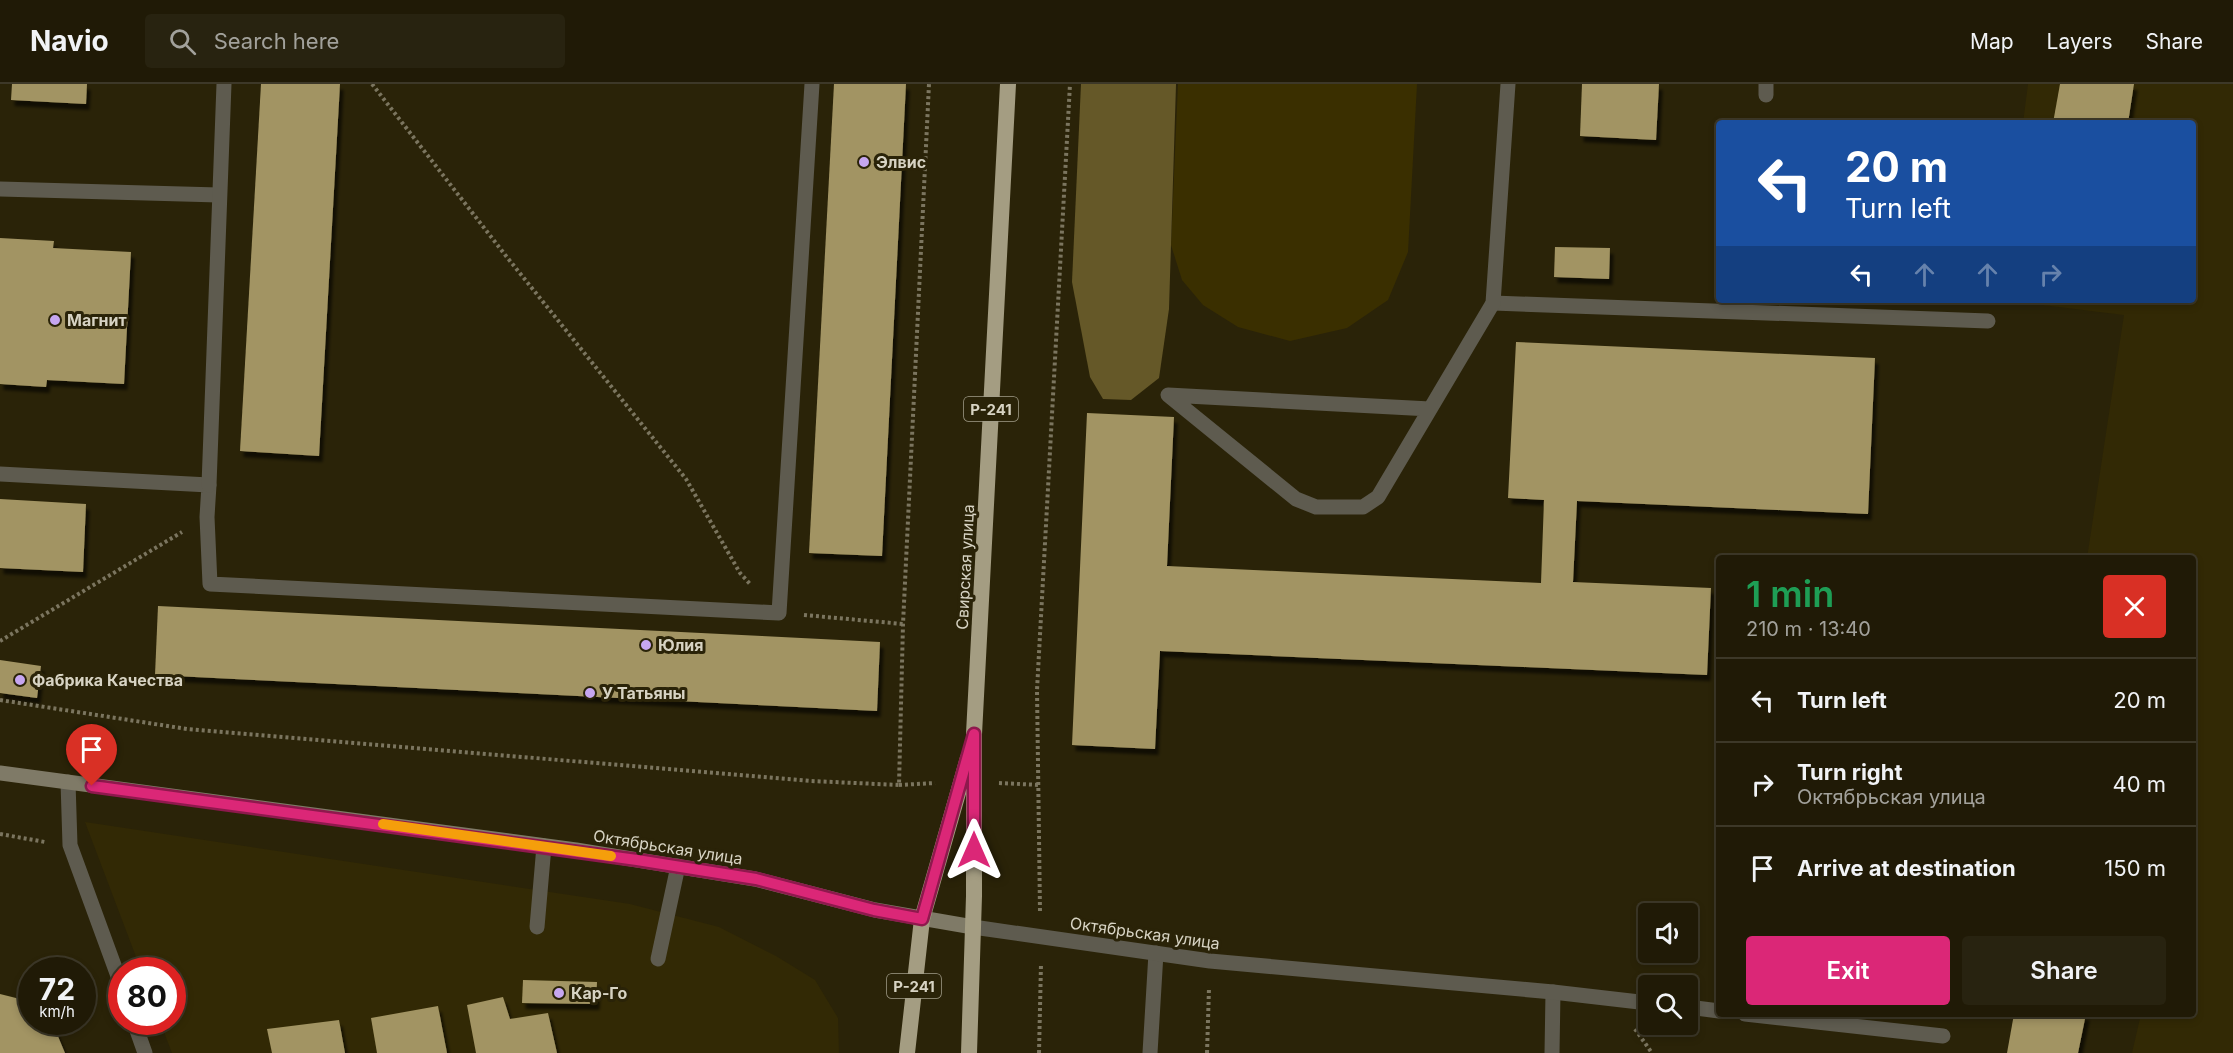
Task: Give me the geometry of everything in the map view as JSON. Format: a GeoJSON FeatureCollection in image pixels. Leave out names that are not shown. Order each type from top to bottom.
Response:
{"type":"FeatureCollection","features":[{"type":"Feature","properties":{"kind":"highway","name":"Свирская улица"},"geometry":{"type":"LineString","coordinates":[[969,1053],[973,927],[974,734],[1008,84]]}},
{"type":"Feature","properties":{"kind":"highway","name":"Р-241"},"geometry":{"type":"LineString","coordinates":[[907,1053],[922,919],[974,734]]}},
{"type":"Feature","properties":{"kind":"main road","name":"Октябрьская улица"},"geometry":{"type":"LineString","coordinates":[[0,773],[678,866],[756,879],[874,910],[973,927]]}},
{"type":"Feature","properties":{"kind":"street"},"geometry":{"type":"LineString","coordinates":[[225,84],[207,517],[210,584],[779,613],[812,84]]}},
{"type":"Feature","properties":{"kind":"street"},"geometry":{"type":"LineString","coordinates":[[1430,409],[1168,395],[1296,499],[1316,507],[1363,507],[1378,497],[1493,303],[1508,84]]}},
{"type":"Feature","properties":{"kind":"street"},"geometry":{"type":"LineString","coordinates":[[0,189],[219,195]]}},
{"type":"Feature","properties":{"kind":"street"},"geometry":{"type":"LineString","coordinates":[[1493,303],[1988,321]]}},
{"type":"Feature","properties":{"kind":"street"},"geometry":{"type":"LineString","coordinates":[[0,474],[209,484]]}},
{"type":"Feature","properties":{"kind":"street"},"geometry":{"type":"LineString","coordinates":[[68,782],[70,845],[111,957]]}},
{"type":"Feature","properties":{"kind":"street"},"geometry":{"type":"LineString","coordinates":[[537,927],[544,846]]}},
{"type":"Feature","properties":{"kind":"street"},"geometry":{"type":"LineString","coordinates":[[658,959],[678,866]]}},
{"type":"Feature","properties":{"kind":"street","name":"Октябрьская улица"},"geometry":{"type":"LineString","coordinates":[[973,927],[1210,961],[1638,1002]]}},
{"type":"Feature","properties":{"kind":"street"},"geometry":{"type":"LineString","coordinates":[[1150,1053],[1156,953]]}},
{"type":"Feature","properties":{"kind":"street"},"geometry":{"type":"LineString","coordinates":[[1552,1053],[1553,992]]}},
{"type":"Feature","properties":{"kind":"street"},"geometry":{"type":"LineString","coordinates":[[1698,1008],[1716,1011]]}},
{"type":"Feature","properties":{"kind":"street"},"geometry":{"type":"LineString","coordinates":[[1772,1017],[1943,1036]]}},
{"type":"Feature","properties":{"kind":"street"},"geometry":{"type":"LineString","coordinates":[[139,1035],[146,1053]]}},
{"type":"Feature","properties":{"kind":"path"},"geometry":{"type":"LineString","coordinates":[[372,84],[686,479],[740,573],[779,613],[903,624]]}},
{"type":"Feature","properties":{"kind":"path"},"geometry":{"type":"LineString","coordinates":[[1039,1053],[1041,937],[1037,690],[1070,84]]}},
{"type":"Feature","properties":{"kind":"path"},"geometry":{"type":"LineString","coordinates":[[0,641],[207,517]]}},
{"type":"Feature","properties":{"kind":"path"},"geometry":{"type":"LineString","coordinates":[[0,834],[70,845]]}},
{"type":"Feature","properties":{"kind":"path"},"geometry":{"type":"LineString","coordinates":[[1207,1053],[1210,961]]}},
{"type":"Feature","properties":{"kind":"shaded area"},"geometry":{"type":"Polygon","coordinates":[[[1081,84],[1176,84],[1169,309],[1159,378],[1131,400],[1103,399],[1090,377],[1072,282],[1081,84]]]}},
{"type":"Feature","properties":{"kind":"shaded area"},"geometry":{"type":"Polygon","coordinates":[[[1178,84],[1417,84],[1408,252],[1388,300],[1347,328],[1290,341],[1238,327],[1203,305],[1182,280],[1171,245],[1178,84]]]}},
{"type":"Feature","properties":{"kind":"shaded area"},"geometry":{"type":"Polygon","coordinates":[[[2028,84],[2233,84],[2233,1053],[2132,1053],[2140,1017],[2196,1017],[2196,555],[2087,555],[2124,315],[2026,303],[2196,303],[2196,120],[2023,120],[2028,84]]]}},
{"type":"Feature","properties":{"kind":"shaded area"},"geometry":{"type":"Polygon","coordinates":[[[85,822],[630,904],[719,927],[776,956],[815,980],[838,1018],[839,1053],[172,1053],[165,1035],[186,1035],[186,957],[136,957],[85,822]]]}},
{"type":"Feature","properties":{"kind":"building"},"geometry":{"type":"Polygon","coordinates":[[[12,84],[87,84],[86,104],[11,100],[12,84]]]}},
{"type":"Feature","properties":{"kind":"building"},"geometry":{"type":"Polygon","coordinates":[[[261,84],[340,84],[319,456],[240,451],[261,84]]]}},
{"type":"Feature","properties":{"kind":"building"},"geometry":{"type":"Polygon","coordinates":[[[834,84],[906,84],[882,556],[809,553],[834,84]]]}},
{"type":"Feature","properties":{"kind":"building"},"geometry":{"type":"Polygon","coordinates":[[[1582,84],[1659,84],[1656,140],[1580,136],[1582,84]]]}},
{"type":"Feature","properties":{"kind":"building"},"geometry":{"type":"Polygon","coordinates":[[[2060,84],[2134,84],[2128,120],[2054,120],[2060,84]]]}},
{"type":"Feature","properties":{"kind":"building"},"geometry":{"type":"Polygon","coordinates":[[[0,238],[54,241],[53,248],[131,252],[124,384],[47,380],[46,387],[0,384],[0,238]]]}},
{"type":"Feature","properties":{"kind":"building"},"geometry":{"type":"Polygon","coordinates":[[[1555,247],[1610,248],[1609,279],[1554,277],[1555,247]]]}},
{"type":"Feature","properties":{"kind":"building"},"geometry":{"type":"Polygon","coordinates":[[[1516,342],[1875,358],[1868,514],[1577,501],[1573,582],[1711,588],[1707,675],[1160,651],[1155,749],[1072,745],[1087,413],[1174,417],[1167,566],[1541,583],[1544,500],[1508,498],[1516,342]]]}},
{"type":"Feature","properties":{"kind":"building"},"geometry":{"type":"Polygon","coordinates":[[[0,499],[86,504],[83,572],[0,568],[0,499]]]}},
{"type":"Feature","properties":{"kind":"building"},"geometry":{"type":"Polygon","coordinates":[[[158,606],[880,642],[877,711],[155,675],[158,606]]]}},
{"type":"Feature","properties":{"kind":"building","name":"Фабрика Качества"},"geometry":{"type":"Polygon","coordinates":[[[0,660],[41,666],[37,698],[0,693],[0,660]]]}},
{"type":"Feature","properties":{"kind":"building","name":"Кар-Го"},"geometry":{"type":"Polygon","coordinates":[[[523,980],[597,982],[596,1004],[522,1003],[523,980]]]}},
{"type":"Feature","properties":{"kind":"building"},"geometry":{"type":"Polygon","coordinates":[[[0,994],[18,998],[18,1035],[57,1035],[65,1053],[0,1053],[0,994]]]}},
{"type":"Feature","properties":{"kind":"building"},"geometry":{"type":"Polygon","coordinates":[[[503,997],[510,1019],[548,1013],[557,1053],[476,1053],[467,1005],[503,997]]]}},
{"type":"Feature","properties":{"kind":"building"},"geometry":{"type":"Polygon","coordinates":[[[438,1006],[447,1053],[377,1053],[371,1018],[438,1006]]]}},
{"type":"Feature","properties":{"kind":"building"},"geometry":{"type":"Polygon","coordinates":[[[2013,1017],[2085,1017],[2078,1053],[2007,1053],[2013,1017]]]}},
{"type":"Feature","properties":{"kind":"building"},"geometry":{"type":"Polygon","coordinates":[[[339,1020],[345,1053],[272,1053],[267,1029],[339,1020]]]}},
{"type":"Feature","properties":{"kind":"slow traffic"},"geometry":{"type":"LineString","coordinates":[[383,824],[611,856]]}},
{"type":"Feature","properties":{"kind":"place","name":"Элвис"},"geometry":{"type":"Point","coordinates":[864,162]}},
{"type":"Feature","properties":{"kind":"place","name":"Магнит"},"geometry":{"type":"Point","coordinates":[55,320]}},
{"type":"Feature","properties":{"kind":"place","name":"Юлия"},"geometry":{"type":"Point","coordinates":[646,645]}},
{"type":"Feature","properties":{"kind":"place","name":"Фабрика Качества"},"geometry":{"type":"Point","coordinates":[20,680]}},
{"type":"Feature","properties":{"kind":"place","name":"У Татьяны"},"geometry":{"type":"Point","coordinates":[590,693]}},
{"type":"Feature","properties":{"kind":"place","name":"Кар-Го"},"geometry":{"type":"Point","coordinates":[559,993]}},
{"type":"Feature","properties":{"kind":"route"},"geometry":{"type":"LineString","coordinates":[[92,786],[576,850],[756,879],[874,910],[922,919],[974,734],[974,850]]}}]}
